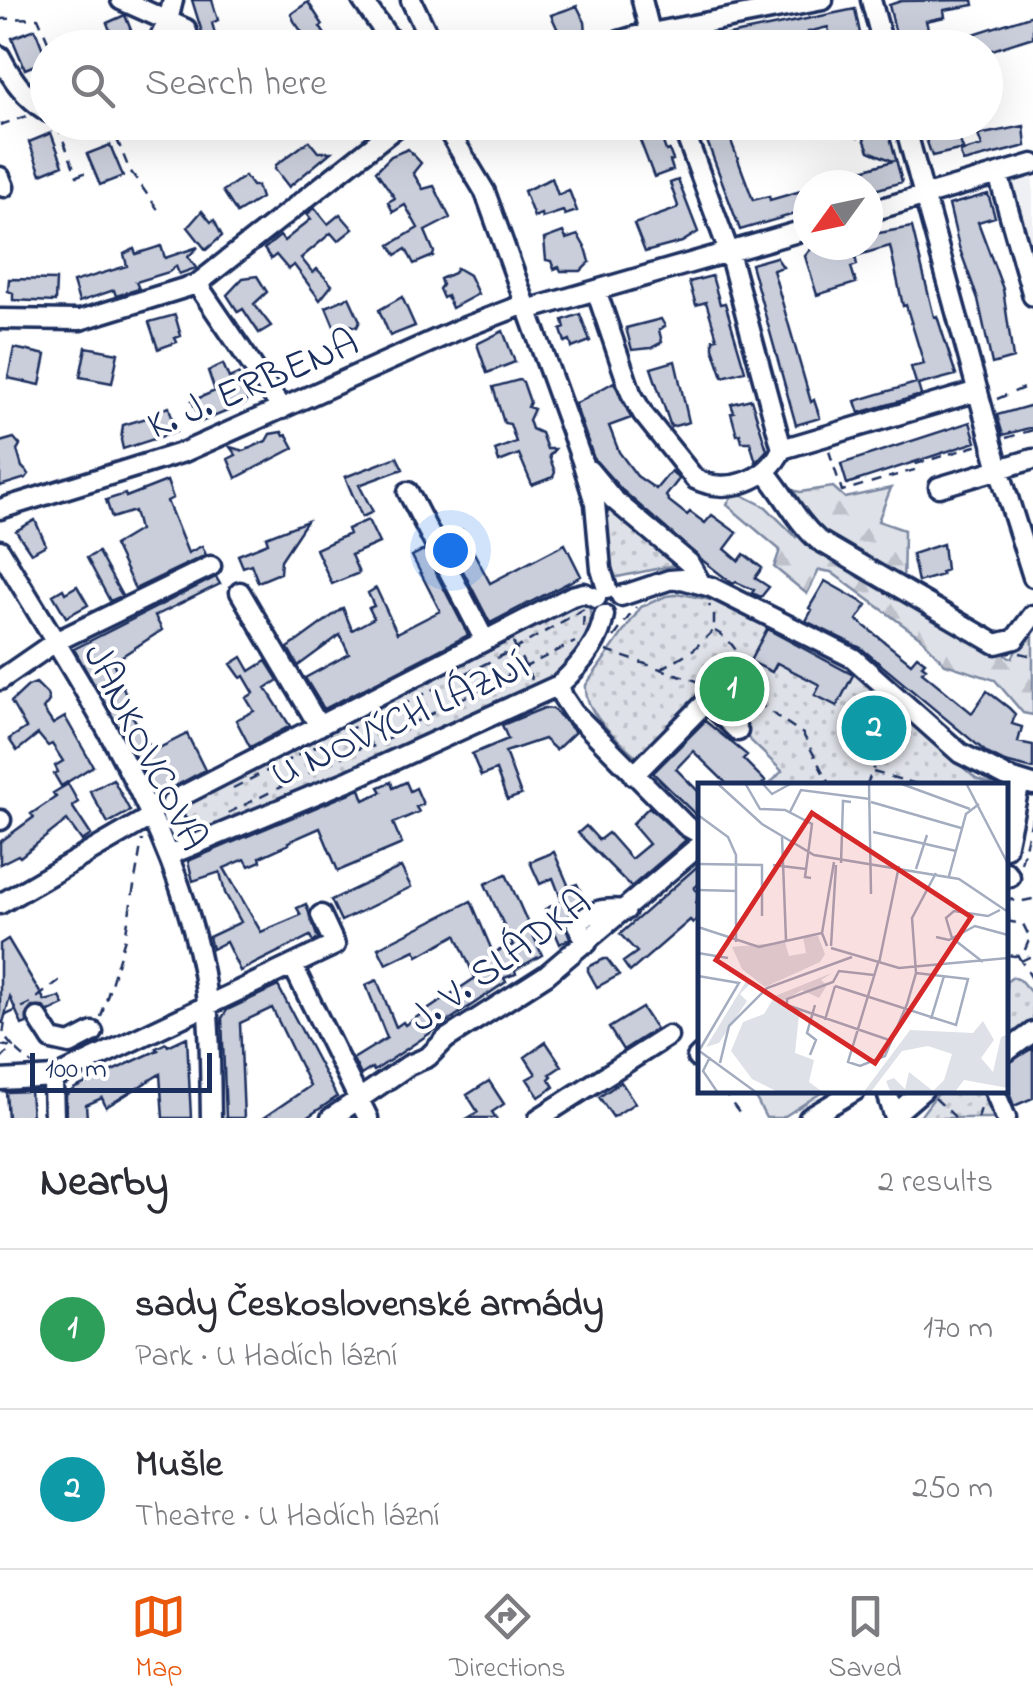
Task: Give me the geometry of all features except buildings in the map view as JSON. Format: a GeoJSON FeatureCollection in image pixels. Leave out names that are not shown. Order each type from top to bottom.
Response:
{"type":"FeatureCollection","features":[{"type":"Feature","properties":{"kind":"street"},"geometry":{"type":"LineString","coordinates":[[121,0],[186,30]]}},
{"type":"Feature","properties":{"kind":"street"},"geometry":{"type":"LineString","coordinates":[[164,30],[173,0]]}},
{"type":"Feature","properties":{"kind":"street"},"geometry":{"type":"LineString","coordinates":[[362,0],[383,30]]}},
{"type":"Feature","properties":{"kind":"street"},"geometry":{"type":"LineString","coordinates":[[410,0],[425,30]]}},
{"type":"Feature","properties":{"kind":"street"},"geometry":{"type":"LineString","coordinates":[[642,0],[649,30]]}},
{"type":"Feature","properties":{"kind":"street"},"geometry":{"type":"LineString","coordinates":[[697,30],[824,0]]}},
{"type":"Feature","properties":{"kind":"street"},"geometry":{"type":"LineString","coordinates":[[872,0],[880,30]]}},
{"type":"Feature","properties":{"kind":"street"},"geometry":{"type":"LineString","coordinates":[[0,56],[20,90],[30,98]]}},
{"type":"Feature","properties":{"kind":"street"},"geometry":{"type":"LineString","coordinates":[[0,319],[80,320],[197,284],[380,140]]}},
{"type":"Feature","properties":{"kind":"street"},"geometry":{"type":"LineString","coordinates":[[455,140],[485,192],[582,461],[595,503],[600,569],[608,594]]}},
{"type":"Feature","properties":{"kind":"street"},"geometry":{"type":"LineString","coordinates":[[689,140],[729,252],[782,449]]}},
{"type":"Feature","properties":{"kind":"street"},"geometry":{"type":"LineString","coordinates":[[909,140],[983,397],[999,469],[1033,577]]}},
{"type":"Feature","properties":{"kind":"street"},"geometry":{"type":"LineString","coordinates":[[883,208],[1033,164]]}},
{"type":"Feature","properties":{"kind":"street"},"geometry":{"type":"LineString","coordinates":[[998,174],[1033,296]]}},
{"type":"Feature","properties":{"kind":"street","name":"K. J. ERBENA"},"geometry":{"type":"LineString","coordinates":[[0,509],[184,452],[526,307],[793,233]]}},
{"type":"Feature","properties":{"kind":"street"},"geometry":{"type":"LineString","coordinates":[[197,284],[282,408]]}},
{"type":"Feature","properties":{"kind":"street"},"geometry":{"type":"LineString","coordinates":[[596,290],[631,393],[694,479],[706,485],[756,480],[766,474],[782,449],[983,397]]}},
{"type":"Feature","properties":{"kind":"street"},"geometry":{"type":"LineString","coordinates":[[939,487],[1033,459]]}},
{"type":"Feature","properties":{"kind":"street"},"geometry":{"type":"LineString","coordinates":[[582,461],[613,499],[688,563],[704,591],[853,658],[960,753],[1026,783],[1008,842]]}},
{"type":"Feature","properties":{"kind":"street"},"geometry":{"type":"LineString","coordinates":[[766,474],[818,540],[996,644],[1015,639],[1033,616]]}},
{"type":"Feature","properties":{"kind":"street"},"geometry":{"type":"LineString","coordinates":[[408,492],[484,640]]}},
{"type":"Feature","properties":{"kind":"street","name":"JANKOVCOVA"},"geometry":{"type":"LineString","coordinates":[[0,550],[153,818],[169,855],[203,973],[212,1118]]}},
{"type":"Feature","properties":{"kind":"street"},"geometry":{"type":"LineString","coordinates":[[0,680],[54,642],[210,566]]}},
{"type":"Feature","properties":{"kind":"street","name":"U NOVÝCH LÁZNÍ"},"geometry":{"type":"LineString","coordinates":[[2,901],[153,818],[172,803],[572,596],[608,594],[682,579],[704,591]]}},
{"type":"Feature","properties":{"kind":"street"},"geometry":{"type":"LineString","coordinates":[[240,592],[319,726]]}},
{"type":"Feature","properties":{"kind":"street","name":"U NOVÝCH LÁZNÍ"},"geometry":{"type":"LineString","coordinates":[[169,855],[559,686],[576,670],[594,642],[604,615],[619,611],[608,594]]}},
{"type":"Feature","properties":{"kind":"street"},"geometry":{"type":"LineString","coordinates":[[559,686],[562,698],[573,712],[686,826],[698,833]]}},
{"type":"Feature","properties":{"kind":"street"},"geometry":{"type":"LineString","coordinates":[[634,775],[707,700],[738,731]]}},
{"type":"Feature","properties":{"kind":"street"},"geometry":{"type":"LineString","coordinates":[[172,803],[172,817],[189,847]]}},
{"type":"Feature","properties":{"kind":"street","name":"J. V. SLÁDKA"},"geometry":{"type":"LineString","coordinates":[[331,1118],[546,975],[698,847]]}},
{"type":"Feature","properties":{"kind":"street"},"geometry":{"type":"LineString","coordinates":[[0,1080],[52,1079],[335,945],[321,915]]}},
{"type":"Feature","properties":{"kind":"street"},"geometry":{"type":"LineString","coordinates":[[293,966],[368,1118]]}},
{"type":"Feature","properties":{"kind":"street"},"geometry":{"type":"LineString","coordinates":[[38,1018],[52,1040],[70,1044],[93,1032]]}},
{"type":"Feature","properties":{"kind":"street"},"geometry":{"type":"LineString","coordinates":[[1008,1051],[1033,1032]]}},
{"type":"Feature","properties":{"kind":"street"},"geometry":{"type":"LineString","coordinates":[[539,1118],[668,1036]]}},
{"type":"Feature","properties":{"kind":"street"},"geometry":{"type":"LineString","coordinates":[[52,1079],[54,1118]]}},
{"type":"Feature","properties":{"kind":"street"},"geometry":{"type":"LineString","coordinates":[[809,1118],[851,1093]]}},
{"type":"Feature","properties":{"kind":"street"},"geometry":{"type":"LineString","coordinates":[[894,1116],[921,1093]]}},
{"type":"Feature","properties":{"kind":"street"},"geometry":{"type":"LineString","coordinates":[[993,1093],[1006,1118]]}},
{"type":"Feature","properties":{"kind":"path"},"geometry":{"type":"LineString","coordinates":[[0,19],[38,18],[43,30]]}},
{"type":"Feature","properties":{"kind":"path"},"geometry":{"type":"LineString","coordinates":[[0,125],[30,115]]}},
{"type":"Feature","properties":{"kind":"path"},"geometry":{"type":"LineString","coordinates":[[63,140],[77,176],[94,170]]}},
{"type":"Feature","properties":{"kind":"path"},"geometry":{"type":"LineString","coordinates":[[117,140],[129,170],[158,211]]}},
{"type":"Feature","properties":{"kind":"path"},"geometry":{"type":"LineString","coordinates":[[58,147],[65,145]]}},
{"type":"Feature","properties":{"kind":"path"},"geometry":{"type":"LineString","coordinates":[[116,159],[124,157]]}},
{"type":"Feature","properties":{"kind":"path"},"geometry":{"type":"LineString","coordinates":[[983,397],[1033,384]]}},
{"type":"Feature","properties":{"kind":"path"},"geometry":{"type":"LineString","coordinates":[[825,436],[842,491],[918,469],[916,464],[1033,430]]}},
{"type":"Feature","properties":{"kind":"path"},"geometry":{"type":"LineString","coordinates":[[660,670],[694,650],[714,630],[714,615],[704,591]]}},
{"type":"Feature","properties":{"kind":"path"},"geometry":{"type":"LineString","coordinates":[[644,602],[628,616],[606,650],[697,681],[734,684],[750,692]]}},
{"type":"Feature","properties":{"kind":"path"},"geometry":{"type":"LineString","coordinates":[[218,795],[361,722],[372,747],[410,728],[399,704],[517,648],[584,609],[583,638],[409,724]]}},
{"type":"Feature","properties":{"kind":"path"},"geometry":{"type":"LineString","coordinates":[[506,628],[540,694]]}},
{"type":"Feature","properties":{"kind":"path"},"geometry":{"type":"LineString","coordinates":[[714,630],[728,638],[736,650],[744,664],[750,692],[759,704],[803,734],[828,783]]}},
{"type":"Feature","properties":{"kind":"path"},"geometry":{"type":"LineString","coordinates":[[867,783],[881,752],[917,727]]}},
{"type":"Feature","properties":{"kind":"path"},"geometry":{"type":"LineString","coordinates":[[222,816],[371,743]]}},
{"type":"Feature","properties":{"kind":"path"},"geometry":{"type":"LineString","coordinates":[[306,752],[326,789]]}},
{"type":"Feature","properties":{"kind":"path"},"geometry":{"type":"LineString","coordinates":[[871,771],[913,783]]}},
{"type":"Feature","properties":{"kind":"path"},"geometry":{"type":"LineString","coordinates":[[93,1032],[104,1010],[125,938],[142,840],[153,818]]}},
{"type":"Feature","properties":{"kind":"path"},"geometry":{"type":"LineString","coordinates":[[1008,898],[1017,902],[1033,900]]}},
{"type":"Feature","properties":{"kind":"path"},"geometry":{"type":"LineString","coordinates":[[1008,921],[1020,922],[1031,930],[1029,945],[1018,956],[1008,957]]}},
{"type":"Feature","properties":{"kind":"path"},"geometry":{"type":"LineString","coordinates":[[1020,962],[1033,955]]}},
{"type":"Feature","properties":{"kind":"path"},"geometry":{"type":"LineString","coordinates":[[1018,956],[1033,980]]}},
{"type":"Feature","properties":{"kind":"path"},"geometry":{"type":"LineString","coordinates":[[0,1045],[13,1047],[52,1079]]}},
{"type":"Feature","properties":{"kind":"path"},"geometry":{"type":"LineString","coordinates":[[0,1060],[13,1047]]}},
{"type":"Feature","properties":{"kind":"path"},"geometry":{"type":"LineString","coordinates":[[724,1093],[743,1118]]}},
{"type":"Feature","properties":{"kind":"path"},"geometry":{"type":"LineString","coordinates":[[928,1093],[956,1118]]}},
{"type":"Feature","properties":{"kind":"path"},"geometry":{"type":"LineString","coordinates":[[978,1118],[990,1093]]}},
{"type":"Feature","properties":{"kind":"shaded area"},"geometry":{"type":"Polygon","coordinates":[[[1033,175],[1033,315],[997,186],[1033,175]]]}},
{"type":"Feature","properties":{"kind":"green space"},"geometry":{"type":"Polygon","coordinates":[[[833,487],[845,498],[891,488],[878,521],[904,530],[903,597],[1012,658],[1033,619],[1033,715],[1023,713],[995,680],[945,664],[921,638],[831,572],[819,570],[807,594],[774,567],[780,550],[727,505],[734,491],[766,507],[796,537],[806,521],[784,488],[800,492],[833,487]]]}},
{"type":"Feature","properties":{"kind":"green space"},"geometry":{"type":"Polygon","coordinates":[[[608,509],[675,565],[608,579],[608,509]]]}},
{"type":"Feature","properties":{"kind":"green space"},"geometry":{"type":"Polygon","coordinates":[[[682,594],[711,600],[860,673],[976,779],[987,783],[771,783],[782,771],[705,696],[641,761],[597,717],[586,685],[641,607],[682,594]]]}},
{"type":"Feature","properties":{"kind":"green space"},"geometry":{"type":"Polygon","coordinates":[[[575,604],[590,609],[589,632],[573,660],[547,681],[205,836],[192,836],[179,814],[186,800],[575,604]]]}},
{"type":"Feature","properties":{"kind":"green space"},"geometry":{"type":"Polygon","coordinates":[[[1013,977],[1020,980],[1033,995],[1033,1026],[1008,1046],[1008,981],[1013,977]]]}},
{"type":"Feature","properties":{"kind":"green space"},"geometry":{"type":"Polygon","coordinates":[[[753,1093],[821,1093],[782,1118],[766,1118],[753,1093]]]}},
{"type":"Feature","properties":{"kind":"green space"},"geometry":{"type":"Polygon","coordinates":[[[938,1093],[984,1093],[995,1118],[919,1118],[938,1093]]]}},
{"type":"Feature","properties":{"kind":"place","name":"sady Československé armády"},"geometry":{"type":"Point","coordinates":[732,689]}},
{"type":"Feature","properties":{"kind":"place","name":"Mušle"},"geometry":{"type":"Point","coordinates":[874,728]}}]}
